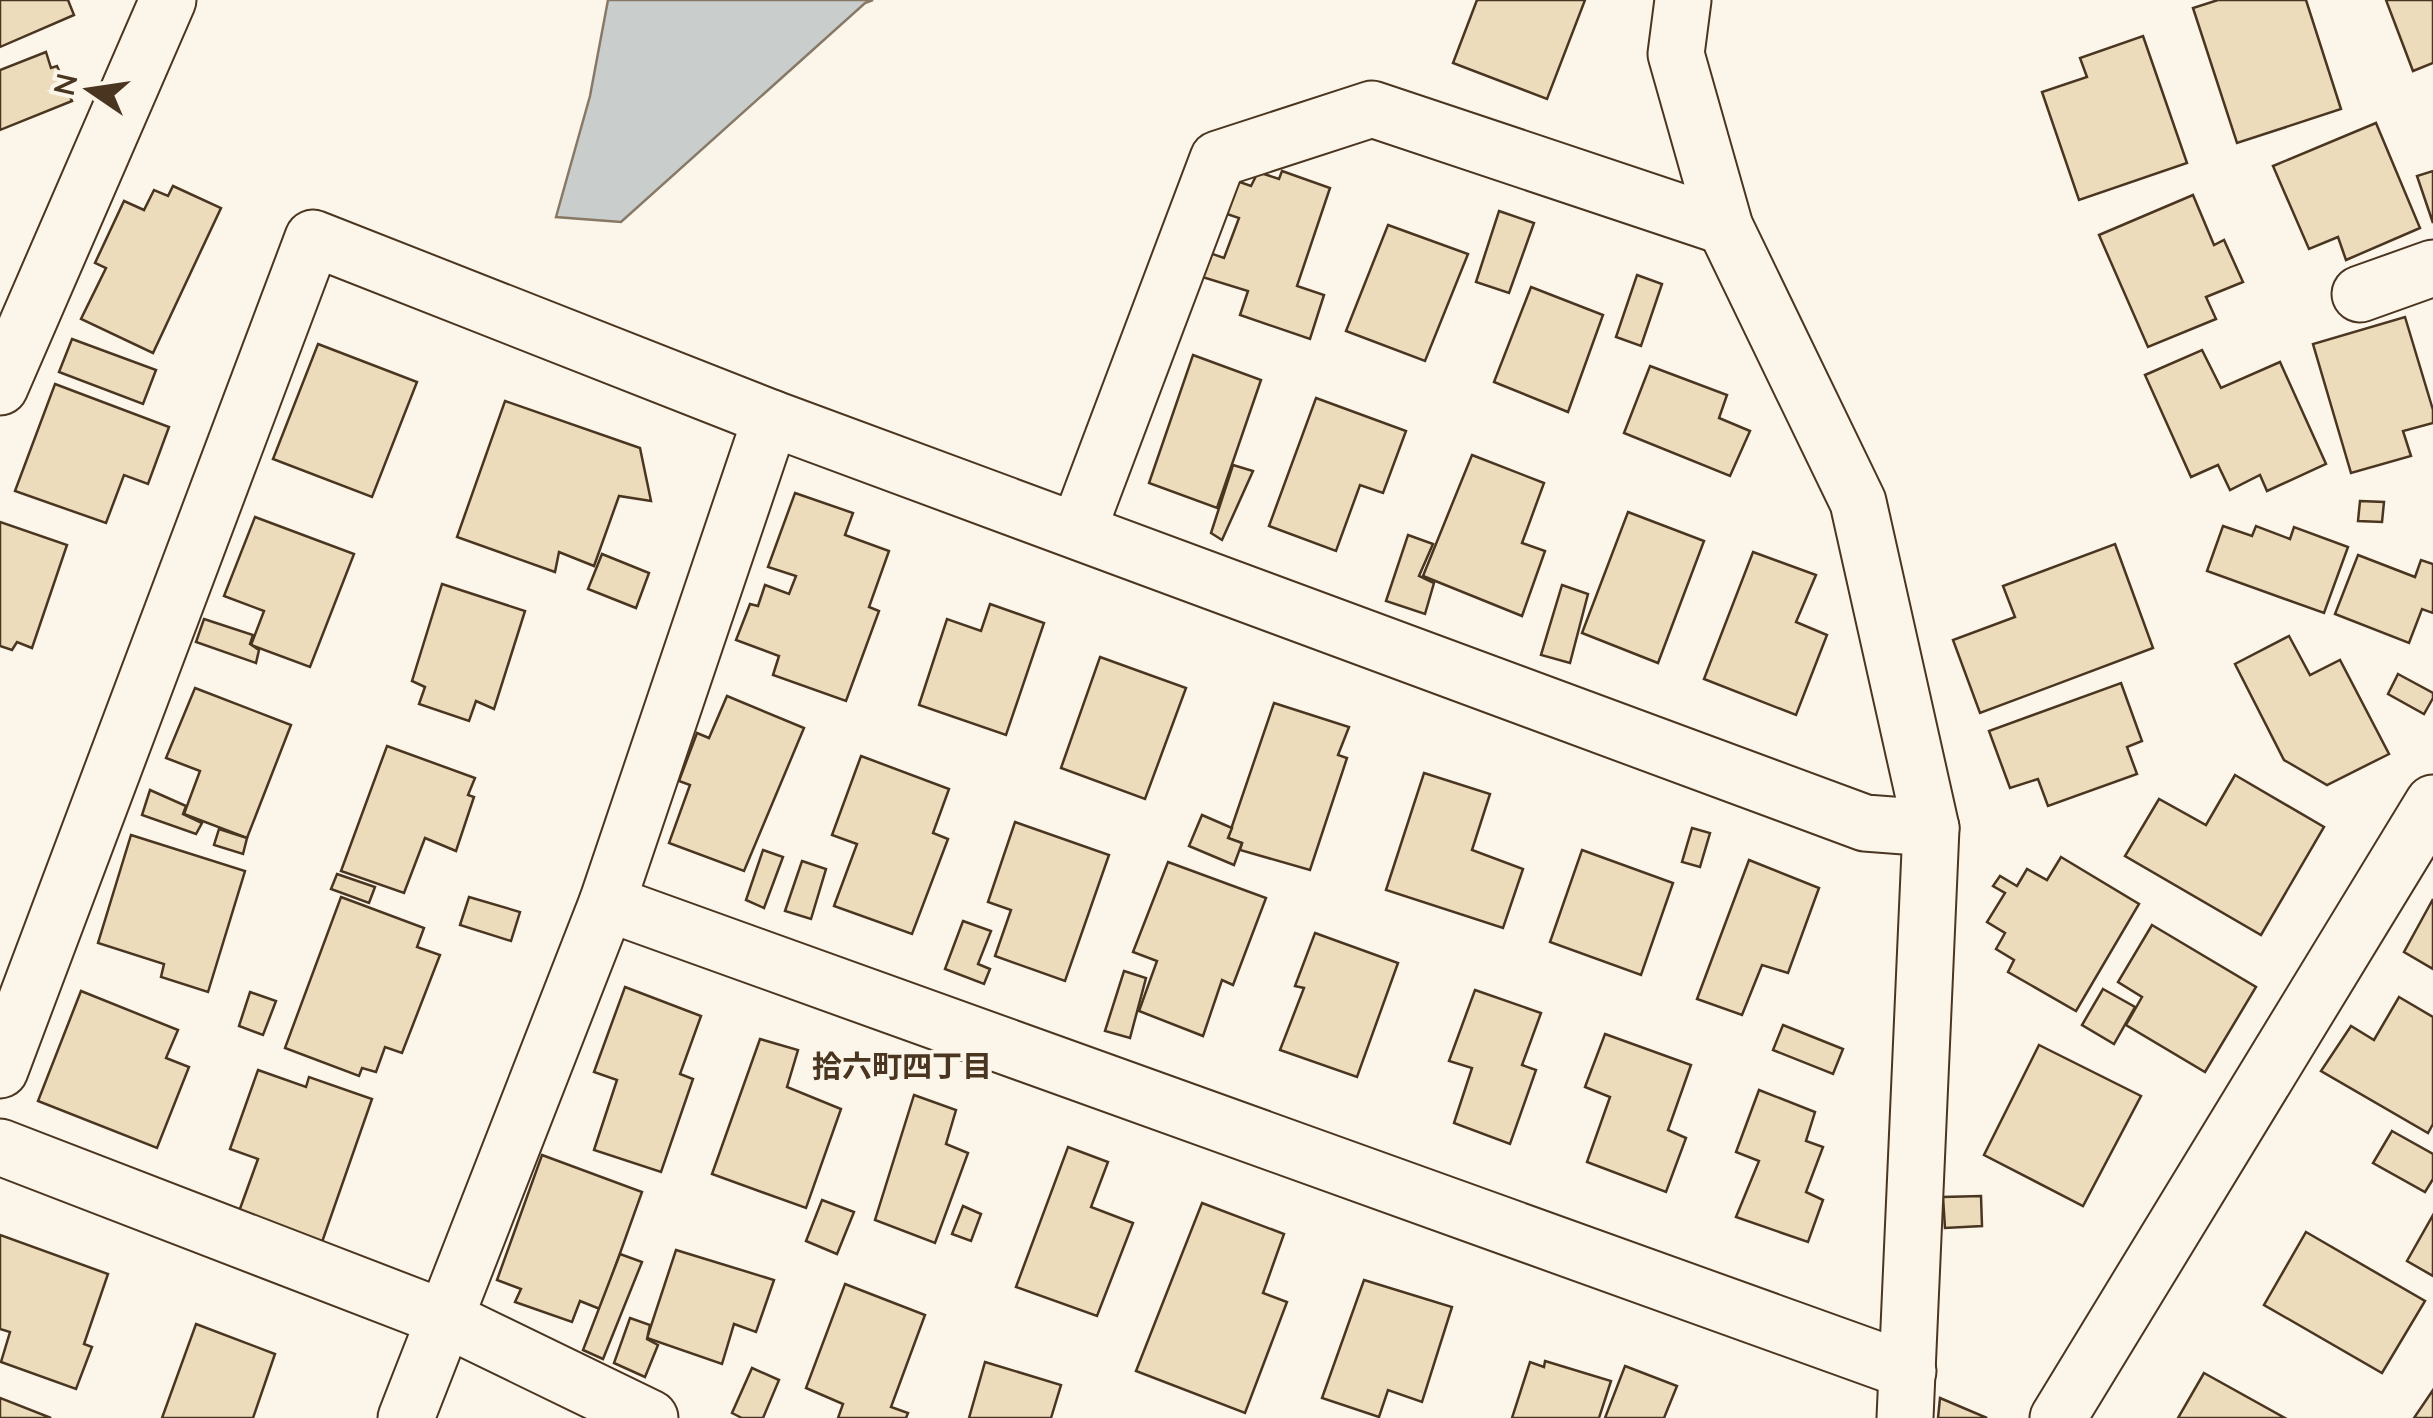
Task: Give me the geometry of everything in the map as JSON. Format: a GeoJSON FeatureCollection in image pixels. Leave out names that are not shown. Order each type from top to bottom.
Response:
{"type":"FeatureCollection","features":[{"type":"Feature","properties":{"kind":"street"},"geometry":{"type":"LineString","coordinates":[[0,387],[20,302],[168,0]]}},
{"type":"Feature","properties":{"kind":"street"},"geometry":{"type":"LineString","coordinates":[[607,903],[1906,1394],[1931,828],[1858,502],[1725,227],[1676,54],[1683,0]]}},
{"type":"Feature","properties":{"kind":"street"},"geometry":{"type":"LineString","coordinates":[[1078,530],[1218,159],[1372,109],[1725,227]]}},
{"type":"Feature","properties":{"kind":"street"},"geometry":{"type":"LineString","coordinates":[[0,1070],[314,238],[771,418],[1865,823],[1931,828]]}},
{"type":"Feature","properties":{"kind":"street"},"geometry":{"type":"LineString","coordinates":[[2360,294],[2433,268]]}},
{"type":"Feature","properties":{"kind":"street"},"geometry":{"type":"LineString","coordinates":[[406,1418],[607,903],[771,418]]}},
{"type":"Feature","properties":{"kind":"street"},"geometry":{"type":"LineString","coordinates":[[2058,1418],[2433,803]]}},
{"type":"Feature","properties":{"kind":"street"},"geometry":{"type":"LineString","coordinates":[[0,1147],[444,1318],[650,1418]]}},
{"type":"Feature","properties":{"kind":"shaded area"},"geometry":{"type":"Polygon","coordinates":[[[608,0],[873,0],[865,3],[621,222],[556,217],[590,96],[608,0]]]}},
{"type":"Feature","properties":{"kind":"building"},"geometry":{"type":"Polygon","coordinates":[[[0,0],[68,0],[74,15],[0,47],[0,0]]]}},
{"type":"Feature","properties":{"kind":"building"},"geometry":{"type":"Polygon","coordinates":[[[1477,0],[1585,0],[1547,99],[1453,63],[1477,0]]]}},
{"type":"Feature","properties":{"kind":"building"},"geometry":{"type":"Polygon","coordinates":[[[2218,0],[2306,0],[2341,109],[2237,143],[2193,8],[2218,0]]]}},
{"type":"Feature","properties":{"kind":"building"},"geometry":{"type":"Polygon","coordinates":[[[2386,0],[2433,0],[2433,63],[2413,71],[2386,0]]]}},
{"type":"Feature","properties":{"kind":"building"},"geometry":{"type":"Polygon","coordinates":[[[2143,36],[2187,163],[2079,200],[2042,92],[2087,77],[2080,58],[2143,36]]]}},
{"type":"Feature","properties":{"kind":"building"},"geometry":{"type":"Polygon","coordinates":[[[46,52],[51,68],[57,66],[72,101],[0,130],[0,70],[46,52]]]}},
{"type":"Feature","properties":{"kind":"building"},"geometry":{"type":"Polygon","coordinates":[[[2376,123],[2420,228],[2346,260],[2338,237],[2309,249],[2273,166],[2376,123]]]}},
{"type":"Feature","properties":{"kind":"building"},"geometry":{"type":"Polygon","coordinates":[[[1282,171],[1330,188],[1297,286],[1324,295],[1310,339],[1240,315],[1248,291],[1199,276],[1207,252],[1224,258],[1239,218],[1221,212],[1234,180],[1251,186],[1258,172],[1279,179],[1282,171]]]}},
{"type":"Feature","properties":{"kind":"building"},"geometry":{"type":"Polygon","coordinates":[[[2433,171],[2433,223],[2417,176],[2433,171]]]}},
{"type":"Feature","properties":{"kind":"building"},"geometry":{"type":"Polygon","coordinates":[[[173,186],[221,208],[153,353],[81,319],[106,268],[95,263],[124,201],[144,210],[154,190],[168,196],[173,186]]]}},
{"type":"Feature","properties":{"kind":"building"},"geometry":{"type":"Polygon","coordinates":[[[2193,195],[2214,245],[2224,240],[2243,282],[2206,297],[2216,319],[2148,347],[2099,235],[2193,195]]]}},
{"type":"Feature","properties":{"kind":"building"},"geometry":{"type":"Polygon","coordinates":[[[1499,211],[1534,223],[1509,293],[1476,282],[1499,211]]]}},
{"type":"Feature","properties":{"kind":"building"},"geometry":{"type":"Polygon","coordinates":[[[1388,225],[1468,254],[1425,361],[1346,331],[1388,225]]]}},
{"type":"Feature","properties":{"kind":"building"},"geometry":{"type":"Polygon","coordinates":[[[1637,275],[1662,284],[1641,346],[1616,337],[1637,275]]]}},
{"type":"Feature","properties":{"kind":"building"},"geometry":{"type":"Polygon","coordinates":[[[1531,287],[1603,315],[1568,412],[1494,382],[1531,287]]]}},
{"type":"Feature","properties":{"kind":"building"},"geometry":{"type":"Polygon","coordinates":[[[2405,317],[2433,410],[2433,423],[2403,431],[2411,456],[2351,473],[2313,344],[2405,317]]]}},
{"type":"Feature","properties":{"kind":"building"},"geometry":{"type":"Polygon","coordinates":[[[72,339],[156,370],[143,404],[59,372],[72,339]]]}},
{"type":"Feature","properties":{"kind":"building"},"geometry":{"type":"Polygon","coordinates":[[[318,344],[417,382],[372,497],[273,459],[318,344]]]}},
{"type":"Feature","properties":{"kind":"building"},"geometry":{"type":"Polygon","coordinates":[[[2202,350],[2221,388],[2280,362],[2326,464],[2267,491],[2260,475],[2230,490],[2218,465],[2191,477],[2145,375],[2202,350]]]}},
{"type":"Feature","properties":{"kind":"building"},"geometry":{"type":"Polygon","coordinates":[[[1193,355],[1261,380],[1217,508],[1149,483],[1193,355]]]}},
{"type":"Feature","properties":{"kind":"building"},"geometry":{"type":"Polygon","coordinates":[[[1650,366],[1727,395],[1719,418],[1750,431],[1730,476],[1624,433],[1650,366]]]}},
{"type":"Feature","properties":{"kind":"building"},"geometry":{"type":"Polygon","coordinates":[[[55,384],[169,427],[148,484],[124,475],[106,523],[15,491],[55,384]]]}},
{"type":"Feature","properties":{"kind":"building"},"geometry":{"type":"Polygon","coordinates":[[[1316,398],[1406,431],[1383,493],[1360,485],[1336,551],[1269,526],[1316,398]]]}},
{"type":"Feature","properties":{"kind":"building"},"geometry":{"type":"Polygon","coordinates":[[[505,401],[640,448],[651,501],[619,496],[594,566],[559,552],[555,572],[457,537],[505,401]]]}},
{"type":"Feature","properties":{"kind":"building"},"geometry":{"type":"Polygon","coordinates":[[[1472,455],[1544,483],[1522,543],[1545,551],[1522,616],[1423,576],[1472,455]]]}},
{"type":"Feature","properties":{"kind":"building"},"geometry":{"type":"Polygon","coordinates":[[[1233,465],[1253,471],[1222,540],[1211,533],[1233,465]]]}},
{"type":"Feature","properties":{"kind":"building"},"geometry":{"type":"Polygon","coordinates":[[[795,493],[853,513],[845,535],[889,551],[869,607],[879,611],[846,701],[773,675],[779,656],[736,640],[750,604],[758,606],[765,585],[789,594],[796,576],[768,567],[795,493]]]}},
{"type":"Feature","properties":{"kind":"building"},"geometry":{"type":"Polygon","coordinates":[[[2360,501],[2384,502],[2382,522],[2358,521],[2360,501]]]}},
{"type":"Feature","properties":{"kind":"building"},"geometry":{"type":"Polygon","coordinates":[[[1628,512],[1704,541],[1658,663],[1582,633],[1628,512]]]}},
{"type":"Feature","properties":{"kind":"building"},"geometry":{"type":"Polygon","coordinates":[[[255,517],[354,554],[310,667],[251,645],[264,611],[224,596],[255,517]]]}},
{"type":"Feature","properties":{"kind":"building"},"geometry":{"type":"Polygon","coordinates":[[[0,522],[67,545],[32,648],[17,642],[12,650],[0,646],[0,522]]]}},
{"type":"Feature","properties":{"kind":"building"},"geometry":{"type":"Polygon","coordinates":[[[2223,526],[2252,536],[2256,526],[2290,539],[2294,527],[2348,547],[2324,613],[2207,571],[2223,526]]]}},
{"type":"Feature","properties":{"kind":"building"},"geometry":{"type":"Polygon","coordinates":[[[1408,535],[1433,544],[1419,576],[1434,583],[1425,614],[1386,601],[1408,535]]]}},
{"type":"Feature","properties":{"kind":"building"},"geometry":{"type":"Polygon","coordinates":[[[2115,544],[2153,648],[1980,713],[1953,640],[2015,617],[2003,586],[2115,544]]]}},
{"type":"Feature","properties":{"kind":"building"},"geometry":{"type":"Polygon","coordinates":[[[1753,552],[1816,575],[1796,622],[1827,635],[1796,715],[1704,679],[1753,552]]]}},
{"type":"Feature","properties":{"kind":"building"},"geometry":{"type":"Polygon","coordinates":[[[602,554],[649,573],[636,608],[588,589],[602,554]]]}},
{"type":"Feature","properties":{"kind":"building"},"geometry":{"type":"Polygon","coordinates":[[[2358,555],[2415,577],[2421,560],[2433,564],[2433,613],[2422,609],[2409,643],[2335,614],[2358,555]]]}},
{"type":"Feature","properties":{"kind":"building"},"geometry":{"type":"Polygon","coordinates":[[[442,584],[525,611],[494,709],[476,701],[469,721],[419,704],[425,687],[412,681],[442,584]]]}},
{"type":"Feature","properties":{"kind":"building"},"geometry":{"type":"Polygon","coordinates":[[[1562,585],[1588,594],[1570,663],[1541,655],[1562,585]]]}},
{"type":"Feature","properties":{"kind":"building"},"geometry":{"type":"Polygon","coordinates":[[[990,604],[1044,623],[1006,735],[919,705],[947,619],[981,631],[990,604]]]}},
{"type":"Feature","properties":{"kind":"building"},"geometry":{"type":"Polygon","coordinates":[[[204,619],[253,635],[250,644],[259,650],[256,663],[196,642],[204,619]]]}},
{"type":"Feature","properties":{"kind":"building"},"geometry":{"type":"Polygon","coordinates":[[[2289,636],[2310,675],[2340,660],[2389,754],[2327,785],[2284,760],[2235,664],[2289,636]]]}},
{"type":"Feature","properties":{"kind":"building"},"geometry":{"type":"Polygon","coordinates":[[[1100,657],[1186,688],[1145,799],[1061,768],[1100,657]]]}},
{"type":"Feature","properties":{"kind":"building"},"geometry":{"type":"Polygon","coordinates":[[[2398,674],[2433,693],[2424,714],[2388,694],[2398,674]]]}},
{"type":"Feature","properties":{"kind":"building"},"geometry":{"type":"Polygon","coordinates":[[[2121,683],[2142,741],[2127,747],[2137,774],[2048,806],[2038,779],[2010,788],[1989,731],[2121,683]]]}},
{"type":"Feature","properties":{"kind":"building"},"geometry":{"type":"Polygon","coordinates":[[[195,688],[291,725],[247,838],[184,814],[200,771],[166,758],[195,688]]]}},
{"type":"Feature","properties":{"kind":"building"},"geometry":{"type":"Polygon","coordinates":[[[727,696],[804,728],[744,871],[669,843],[690,785],[679,781],[697,733],[709,738],[727,696]]]}},
{"type":"Feature","properties":{"kind":"building"},"geometry":{"type":"Polygon","coordinates":[[[1274,703],[1349,727],[1338,755],[1347,758],[1310,870],[1240,850],[1242,843],[1228,838],[1274,703]]]}},
{"type":"Feature","properties":{"kind":"building"},"geometry":{"type":"Polygon","coordinates":[[[387,746],[475,778],[468,795],[474,797],[456,851],[425,838],[404,893],[341,871],[387,746]]]}},
{"type":"Feature","properties":{"kind":"building"},"geometry":{"type":"Polygon","coordinates":[[[861,756],[949,789],[933,833],[948,839],[912,934],[834,906],[857,844],[832,835],[861,756]]]}},
{"type":"Feature","properties":{"kind":"building"},"geometry":{"type":"Polygon","coordinates":[[[1424,773],[1490,794],[1472,850],[1523,869],[1503,928],[1386,890],[1424,773]]]}},
{"type":"Feature","properties":{"kind":"building"},"geometry":{"type":"Polygon","coordinates":[[[2235,775],[2324,827],[2261,935],[2125,856],[2159,799],[2206,825],[2235,775]]]}},
{"type":"Feature","properties":{"kind":"building"},"geometry":{"type":"Polygon","coordinates":[[[150,790],[186,806],[183,814],[202,823],[196,834],[142,815],[150,790]]]}},
{"type":"Feature","properties":{"kind":"building"},"geometry":{"type":"Polygon","coordinates":[[[1202,815],[1232,828],[1228,838],[1242,843],[1234,865],[1189,846],[1202,815]]]}},
{"type":"Feature","properties":{"kind":"building"},"geometry":{"type":"Polygon","coordinates":[[[1015,822],[1109,855],[1065,981],[995,956],[1011,910],[988,902],[1015,822]]]}},
{"type":"Feature","properties":{"kind":"building"},"geometry":{"type":"Polygon","coordinates":[[[1692,828],[1710,833],[1700,867],[1682,862],[1692,828]]]}},
{"type":"Feature","properties":{"kind":"building"},"geometry":{"type":"Polygon","coordinates":[[[219,829],[247,838],[243,854],[214,845],[219,829]]]}},
{"type":"Feature","properties":{"kind":"building"},"geometry":{"type":"Polygon","coordinates":[[[131,835],[245,871],[208,992],[161,977],[164,964],[98,943],[131,835]]]}},
{"type":"Feature","properties":{"kind":"building"},"geometry":{"type":"Polygon","coordinates":[[[763,850],[783,857],[764,908],[746,900],[763,850]]]}},
{"type":"Feature","properties":{"kind":"building"},"geometry":{"type":"Polygon","coordinates":[[[1582,850],[1673,883],[1641,975],[1550,942],[1582,850]]]}},
{"type":"Feature","properties":{"kind":"building"},"geometry":{"type":"Polygon","coordinates":[[[2061,857],[2139,904],[2076,1011],[2008,972],[2014,960],[1996,949],[2005,933],[1987,922],[2005,893],[1993,886],[2000,876],[2017,886],[2027,869],[2047,880],[2061,857]]]}},
{"type":"Feature","properties":{"kind":"building"},"geometry":{"type":"Polygon","coordinates":[[[1749,860],[1819,888],[1788,973],[1762,965],[1742,1015],[1697,999],[1749,860]]]}},
{"type":"Feature","properties":{"kind":"building"},"geometry":{"type":"Polygon","coordinates":[[[802,861],[826,869],[811,919],[785,911],[802,861]]]}},
{"type":"Feature","properties":{"kind":"building"},"geometry":{"type":"Polygon","coordinates":[[[1168,862],[1266,898],[1233,985],[1222,980],[1203,1036],[1139,1011],[1157,961],[1133,952],[1168,862]]]}},
{"type":"Feature","properties":{"kind":"building"},"geometry":{"type":"Polygon","coordinates":[[[337,874],[375,887],[369,903],[331,889],[337,874]]]}},
{"type":"Feature","properties":{"kind":"building"},"geometry":{"type":"Polygon","coordinates":[[[341,897],[424,928],[417,947],[440,955],[402,1053],[385,1047],[376,1072],[362,1068],[359,1076],[285,1048],[341,897]]]}},
{"type":"Feature","properties":{"kind":"building"},"geometry":{"type":"Polygon","coordinates":[[[469,897],[520,912],[511,941],[460,925],[469,897]]]}},
{"type":"Feature","properties":{"kind":"building"},"geometry":{"type":"Polygon","coordinates":[[[2433,899],[2433,969],[2404,952],[2433,899]]]}},
{"type":"Feature","properties":{"kind":"building"},"geometry":{"type":"Polygon","coordinates":[[[963,921],[991,931],[978,964],[990,969],[984,984],[945,969],[963,921]]]}},
{"type":"Feature","properties":{"kind":"building"},"geometry":{"type":"Polygon","coordinates":[[[2152,925],[2256,987],[2205,1072],[2126,1025],[2142,997],[2118,982],[2152,925]]]}},
{"type":"Feature","properties":{"kind":"building"},"geometry":{"type":"Polygon","coordinates":[[[1315,933],[1398,963],[1357,1077],[1280,1050],[1304,988],[1295,986],[1315,933]]]}},
{"type":"Feature","properties":{"kind":"building"},"geometry":{"type":"Polygon","coordinates":[[[1124,971],[1146,978],[1130,1038],[1105,1031],[1124,971]]]}},
{"type":"Feature","properties":{"kind":"building"},"geometry":{"type":"Polygon","coordinates":[[[625,987],[701,1016],[680,1074],[693,1079],[661,1172],[594,1150],[617,1080],[594,1072],[625,987]]]}},
{"type":"Feature","properties":{"kind":"building"},"geometry":{"type":"Polygon","coordinates":[[[2103,989],[2135,1007],[2114,1044],[2082,1025],[2103,989]]]}},
{"type":"Feature","properties":{"kind":"building"},"geometry":{"type":"Polygon","coordinates":[[[1475,990],[1541,1013],[1522,1065],[1536,1070],[1510,1144],[1454,1123],[1472,1068],[1449,1061],[1475,990]]]}},
{"type":"Feature","properties":{"kind":"building"},"geometry":{"type":"Polygon","coordinates":[[[81,991],[178,1030],[166,1058],[189,1067],[157,1148],[38,1101],[81,991]]]}},
{"type":"Feature","properties":{"kind":"building"},"geometry":{"type":"Polygon","coordinates":[[[250,992],[276,1001],[263,1035],[239,1026],[250,992]]]}},
{"type":"Feature","properties":{"kind":"building"},"geometry":{"type":"Polygon","coordinates":[[[2399,997],[2433,1017],[2433,1124],[2428,1133],[2321,1071],[2351,1026],[2374,1040],[2399,997]]]}},
{"type":"Feature","properties":{"kind":"building"},"geometry":{"type":"Polygon","coordinates":[[[1783,1025],[1843,1049],[1833,1074],[1773,1050],[1783,1025]]]}},
{"type":"Feature","properties":{"kind":"building"},"geometry":{"type":"Polygon","coordinates":[[[1605,1034],[1691,1065],[1668,1130],[1686,1138],[1666,1192],[1587,1162],[1610,1097],[1585,1087],[1605,1034]]]}},
{"type":"Feature","properties":{"kind":"building"},"geometry":{"type":"Polygon","coordinates":[[[760,1039],[798,1050],[787,1087],[841,1109],[806,1208],[712,1174],[760,1039]]]}},
{"type":"Feature","properties":{"kind":"building"},"geometry":{"type":"Polygon","coordinates":[[[2039,1045],[2141,1096],[2083,1206],[1984,1155],[2039,1045]]]}},
{"type":"Feature","properties":{"kind":"building"},"geometry":{"type":"Polygon","coordinates":[[[258,1070],[306,1087],[309,1077],[372,1099],[321,1245],[237,1217],[258,1159],[230,1149],[258,1070]]]}},
{"type":"Feature","properties":{"kind":"building"},"geometry":{"type":"Polygon","coordinates":[[[1759,1090],[1815,1112],[1806,1141],[1823,1147],[1806,1192],[1823,1200],[1808,1242],[1736,1217],[1759,1161],[1736,1152],[1759,1090]]]}},
{"type":"Feature","properties":{"kind":"building"},"geometry":{"type":"Polygon","coordinates":[[[914,1095],[956,1110],[946,1144],[968,1153],[935,1243],[875,1220],[914,1095]]]}},
{"type":"Feature","properties":{"kind":"building"},"geometry":{"type":"Polygon","coordinates":[[[2392,1131],[2433,1154],[2433,1179],[2425,1192],[2373,1163],[2392,1131]]]}},
{"type":"Feature","properties":{"kind":"building"},"geometry":{"type":"Polygon","coordinates":[[[1068,1147],[1108,1162],[1091,1207],[1133,1223],[1097,1316],[1016,1287],[1068,1147]]]}},
{"type":"Feature","properties":{"kind":"building"},"geometry":{"type":"Polygon","coordinates":[[[542,1155],[642,1192],[600,1309],[580,1301],[572,1322],[515,1302],[521,1289],[497,1280],[542,1155]]]}},
{"type":"Feature","properties":{"kind":"building"},"geometry":{"type":"Polygon","coordinates":[[[1981,1196],[1982,1226],[1945,1228],[1943,1197],[1981,1196]]]}},
{"type":"Feature","properties":{"kind":"building"},"geometry":{"type":"Polygon","coordinates":[[[822,1200],[854,1212],[837,1254],[806,1241],[822,1200]]]}},
{"type":"Feature","properties":{"kind":"building"},"geometry":{"type":"Polygon","coordinates":[[[1202,1203],[1284,1234],[1263,1293],[1287,1302],[1245,1413],[1136,1371],[1202,1203]]]}},
{"type":"Feature","properties":{"kind":"building"},"geometry":{"type":"Polygon","coordinates":[[[963,1206],[981,1214],[971,1241],[952,1234],[963,1206]]]}},
{"type":"Feature","properties":{"kind":"building"},"geometry":{"type":"Polygon","coordinates":[[[2433,1215],[2433,1276],[2407,1261],[2433,1215]]]}},
{"type":"Feature","properties":{"kind":"building"},"geometry":{"type":"Polygon","coordinates":[[[2306,1232],[2425,1301],[2382,1373],[2264,1305],[2306,1232]]]}},
{"type":"Feature","properties":{"kind":"building"},"geometry":{"type":"Polygon","coordinates":[[[0,1235],[108,1274],[84,1344],[92,1347],[76,1389],[1,1362],[10,1332],[0,1329],[0,1235]]]}},
{"type":"Feature","properties":{"kind":"building"},"geometry":{"type":"Polygon","coordinates":[[[676,1250],[774,1280],[756,1332],[734,1324],[722,1364],[647,1338],[676,1250]]]}},
{"type":"Feature","properties":{"kind":"building"},"geometry":{"type":"Polygon","coordinates":[[[620,1254],[642,1262],[603,1359],[583,1350],[620,1254]]]}},
{"type":"Feature","properties":{"kind":"building"},"geometry":{"type":"Polygon","coordinates":[[[1364,1280],[1452,1307],[1422,1402],[1388,1390],[1379,1417],[1322,1398],[1364,1280]]]}},
{"type":"Feature","properties":{"kind":"building"},"geometry":{"type":"Polygon","coordinates":[[[845,1284],[925,1315],[891,1407],[908,1413],[906,1418],[838,1418],[843,1404],[806,1388],[845,1284]]]}},
{"type":"Feature","properties":{"kind":"building"},"geometry":{"type":"Polygon","coordinates":[[[630,1318],[650,1325],[647,1339],[658,1345],[645,1377],[614,1363],[630,1318]]]}},
{"type":"Feature","properties":{"kind":"building"},"geometry":{"type":"Polygon","coordinates":[[[196,1324],[275,1354],[253,1418],[162,1418],[196,1324]]]}},
{"type":"Feature","properties":{"kind":"building"},"geometry":{"type":"Polygon","coordinates":[[[1545,1361],[1611,1381],[1599,1418],[1512,1418],[1530,1362],[1544,1367],[1545,1361]]]}},
{"type":"Feature","properties":{"kind":"building"},"geometry":{"type":"Polygon","coordinates":[[[985,1362],[1061,1385],[1051,1418],[969,1418],[985,1362]]]}},
{"type":"Feature","properties":{"kind":"building"},"geometry":{"type":"Polygon","coordinates":[[[1625,1366],[1677,1386],[1664,1418],[1605,1418],[1625,1366]]]}},
{"type":"Feature","properties":{"kind":"building"},"geometry":{"type":"Polygon","coordinates":[[[752,1368],[779,1380],[763,1418],[742,1418],[732,1413],[752,1368]]]}},
{"type":"Feature","properties":{"kind":"building"},"geometry":{"type":"Polygon","coordinates":[[[2204,1373],[2285,1418],[2178,1418],[2204,1373]]]}},
{"type":"Feature","properties":{"kind":"building"},"geometry":{"type":"Polygon","coordinates":[[[2433,1390],[2433,1418],[2414,1418],[2433,1390]]]}},
{"type":"Feature","properties":{"kind":"building"},"geometry":{"type":"Polygon","coordinates":[[[0,1398],[51,1418],[0,1418],[0,1398]]]}},
{"type":"Feature","properties":{"kind":"building"},"geometry":{"type":"Polygon","coordinates":[[[1940,1398],[1987,1418],[1938,1418],[1940,1398]]]}},
{"type":"Feature","properties":{"kind":"district","name":"拾六町四丁目"},"geometry":{"type":"Point","coordinates":[902,1067]}}]}
